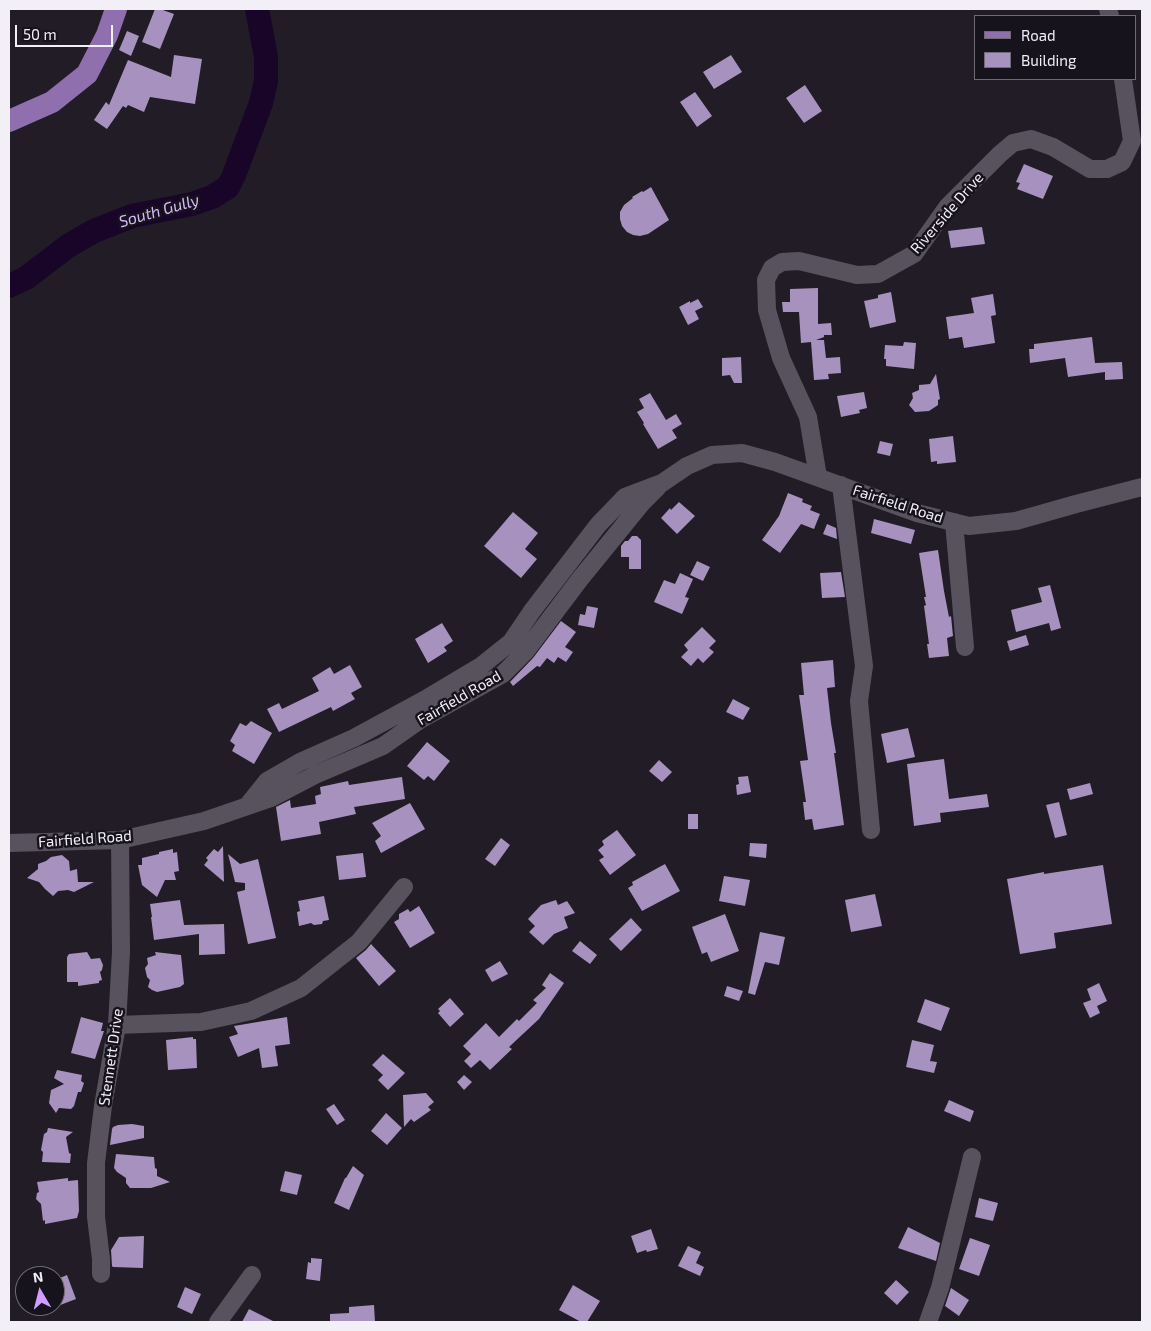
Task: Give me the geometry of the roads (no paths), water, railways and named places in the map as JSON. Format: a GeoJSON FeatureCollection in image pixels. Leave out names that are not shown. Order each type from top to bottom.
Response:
{"type":"FeatureCollection","features":[{"type":"Feature","properties":{"kind":"main road"},"geometry":{"type":"LineString","coordinates":[[9,122],[52,102],[87,74],[108,35],[116,9]]}},
{"type":"Feature","properties":{"kind":"street","name":"Riverside Drive"},"geometry":{"type":"LineString","coordinates":[[818,477],[808,417],[781,358],[767,310],[766,280],[772,268],[782,262],[799,261],[857,275],[878,274],[914,254],[948,206],[1000,154],[1014,143],[1031,139],[1053,147],[1090,169],[1107,169],[1122,162],[1132,141],[1123,80]]}},
{"type":"Feature","properties":{"kind":"street","name":"Fairfield Road"},"geometry":{"type":"LineString","coordinates":[[9,843],[120,840],[204,821],[247,806],[267,781],[300,762],[354,738],[416,705],[481,666],[511,642],[532,611],[598,525],[625,497],[662,483],[687,466],[712,455],[742,453],[775,462],[917,513],[969,526],[1016,521],[1142,487]]}},
{"type":"Feature","properties":{"kind":"street"},"geometry":{"type":"LineString","coordinates":[[841,485],[864,666],[859,701],[871,830]]}},
{"type":"Feature","properties":{"kind":"street"},"geometry":{"type":"LineString","coordinates":[[954,522],[965,647]]}},
{"type":"Feature","properties":{"kind":"street","name":"Stennett Drive"},"geometry":{"type":"LineString","coordinates":[[101,1274],[96,1217],[96,1163],[103,1106],[117,1025],[121,952],[120,840]]}},
{"type":"Feature","properties":{"kind":"street"},"geometry":{"type":"LineString","coordinates":[[117,1025],[201,1022],[251,1011],[301,988],[359,942],[404,887]]}},
{"type":"Feature","properties":{"kind":"street"},"geometry":{"type":"LineString","coordinates":[[928,1322],[940,1288],[972,1157]]}},
{"type":"Feature","properties":{"kind":"street"},"geometry":{"type":"LineString","coordinates":[[218,1322],[252,1275]]}},
{"type":"Feature","properties":{"kind":"waterway","name":"South Gully"},"geometry":{"type":"LineString","coordinates":[[9,286],[26,278],[68,246],[94,231],[132,216],[192,204],[212,197],[228,187],[261,103],[266,81],[266,57],[257,9]]}}]}
